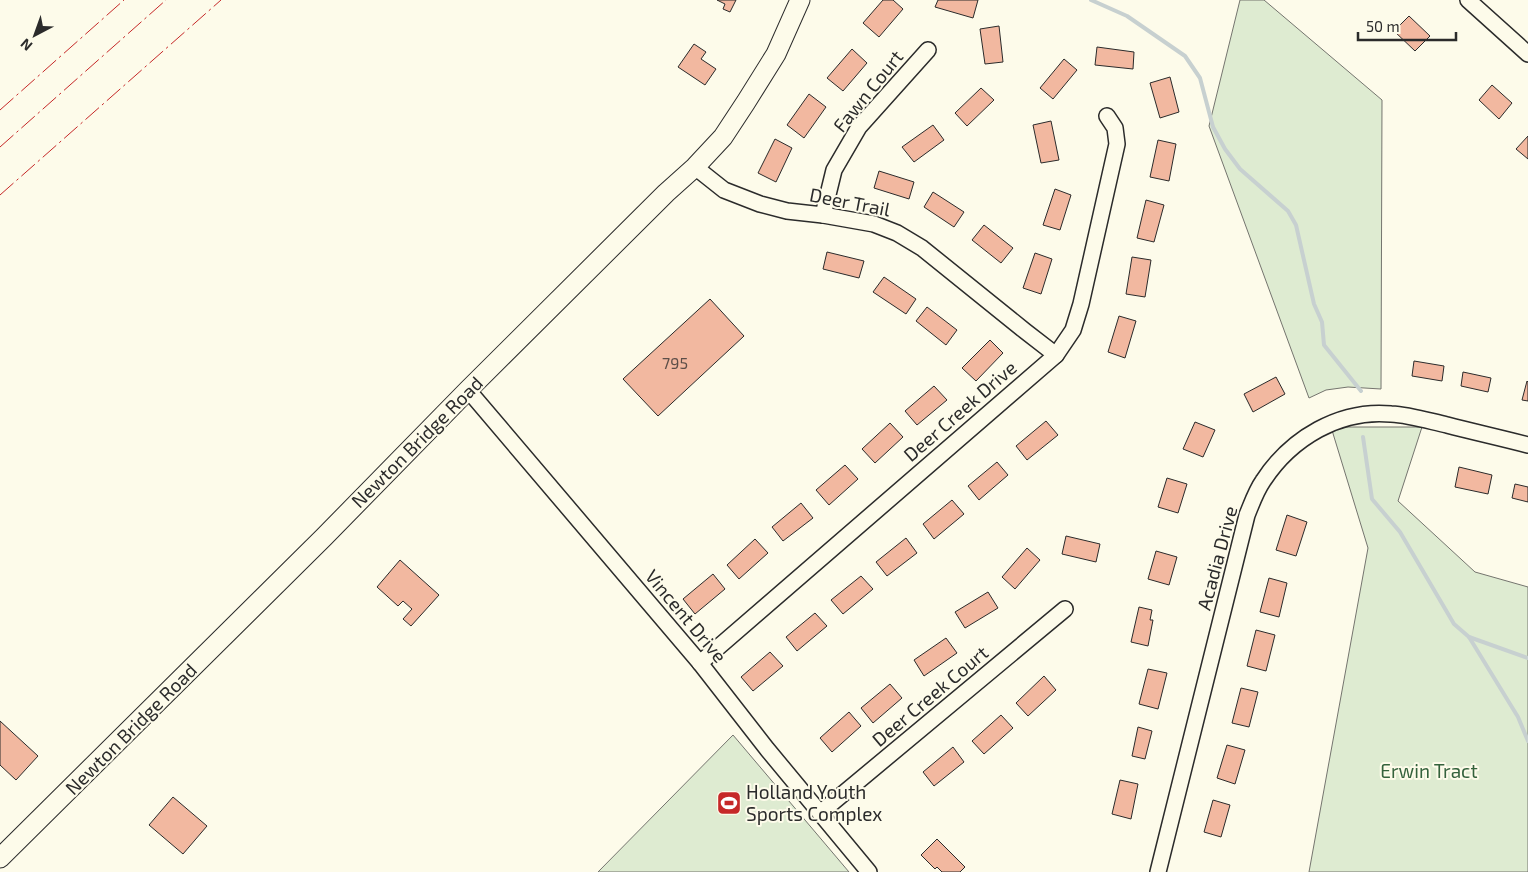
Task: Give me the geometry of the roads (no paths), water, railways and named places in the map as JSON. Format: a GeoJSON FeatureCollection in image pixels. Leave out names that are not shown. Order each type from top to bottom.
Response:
{"type":"FeatureCollection","features":[{"type":"Feature","properties":{"kind":"main road","name":"Newton Bridge Road"},"geometry":{"type":"LineString","coordinates":[[0,858],[723,137],[776,54],[800,0]]}},
{"type":"Feature","properties":{"kind":"street"},"geometry":{"type":"LineString","coordinates":[[1468,0],[1528,54]]}},
{"type":"Feature","properties":{"kind":"street","name":"Fawn Court"},"geometry":{"type":"LineString","coordinates":[[823,215],[834,170],[859,127],[928,50]]}},
{"type":"Feature","properties":{"kind":"street","name":"Deer Creek Drive"},"geometry":{"type":"LineString","coordinates":[[700,663],[1056,355],[1073,330],[1081,304],[1117,144],[1115,128],[1107,116]]}},
{"type":"Feature","properties":{"kind":"street","name":"Deer Trail"},"geometry":{"type":"LineString","coordinates":[[695,167],[724,190],[760,204],[787,211],[874,224],[897,232],[922,248],[1056,355]]}},
{"type":"Feature","properties":{"kind":"street","name":"Vincent Drive"},"geometry":{"type":"LineString","coordinates":[[468,390],[700,663],[869,872]]}},
{"type":"Feature","properties":{"kind":"street","name":"Acadia Drive"},"geometry":{"type":"LineString","coordinates":[[1158,872],[1247,515],[1263,481],[1275,465],[1300,441],[1319,429],[1335,422],[1370,414],[1414,417],[1528,445]]}},
{"type":"Feature","properties":{"kind":"street","name":"Deer Creek Court"},"geometry":{"type":"LineString","coordinates":[[820,813],[1065,609]]}},
{"type":"Feature","properties":{"kind":"waterway"},"geometry":{"type":"LineString","coordinates":[[1091,0],[1127,16],[1185,56],[1200,78],[1213,127],[1225,149],[1240,169],[1288,211],[1296,225],[1314,304],[1322,322],[1324,345],[1361,391]]}},
{"type":"Feature","properties":{"kind":"waterway"},"geometry":{"type":"LineString","coordinates":[[1363,437],[1372,499],[1400,532],[1454,624],[1469,637],[1518,717],[1528,741]]}},
{"type":"Feature","properties":{"kind":"waterway"},"geometry":{"type":"LineString","coordinates":[[1469,637],[1528,658]]}},
{"type":"Feature","properties":{"kind":"place","name":"Holland Youth Sports Complex"},"geometry":{"type":"Point","coordinates":[729,803]}},
{"type":"Feature","properties":{"kind":"park label","name":"Erwin Tract"},"geometry":{"type":"Point","coordinates":[1429,771]}}]}
